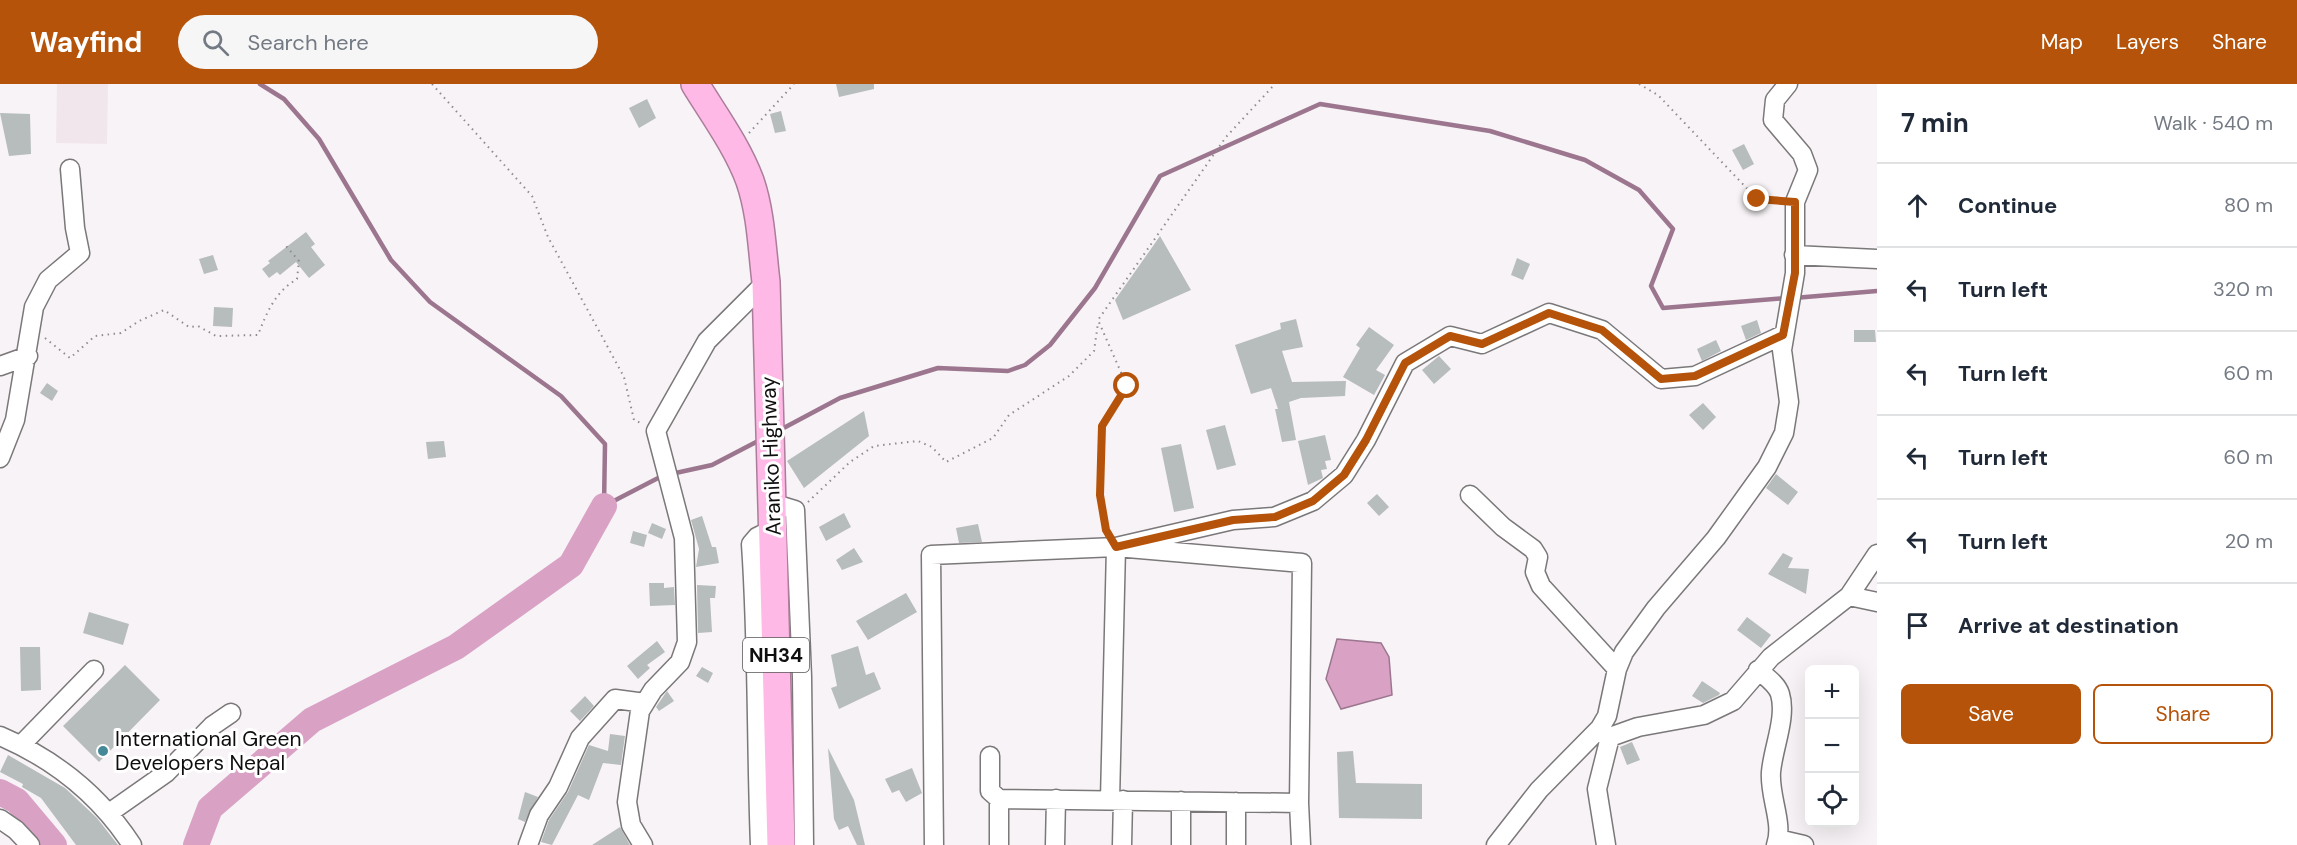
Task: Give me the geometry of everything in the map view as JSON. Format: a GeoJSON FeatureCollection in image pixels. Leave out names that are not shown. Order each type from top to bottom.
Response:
{"type":"FeatureCollection","features":[{"type":"Feature","properties":{"kind":"highway","name":"Araniko Highway"},"geometry":{"type":"LineString","coordinates":[[695,84],[734,148],[750,181],[758,213],[766,282],[772,466],[785,557],[789,678],[791,765],[781,835]]}},
{"type":"Feature","properties":{"kind":"street"},"geometry":{"type":"LineString","coordinates":[[1606,845],[1597,789],[1607,716],[1617,669],[1635,635],[1716,538],[1777,450],[1785,433],[1789,402],[1784,369],[1783,335],[1791,304],[1795,202],[1808,170],[1802,154],[1773,120],[1775,100],[1788,84]]}},
{"type":"Feature","properties":{"kind":"street"},"geometry":{"type":"LineString","coordinates":[[0,458],[15,420],[28,356],[34,307],[48,280],[80,253],[75,228],[70,169]]}},
{"type":"Feature","properties":{"kind":"street"},"geometry":{"type":"LineString","coordinates":[[1794,264],[1877,259]]}},
{"type":"Feature","properties":{"kind":"street"},"geometry":{"type":"LineString","coordinates":[[644,845],[631,825],[627,802],[640,711],[653,690],[680,662],[687,642],[684,538],[656,431],[707,341],[766,282]]}},
{"type":"Feature","properties":{"kind":"street"},"geometry":{"type":"LineString","coordinates":[[1116,547],[1233,520],[1275,517],[1313,501],[1344,475],[1366,440],[1405,363],[1450,336],[1482,344],[1549,313],[1602,330],[1661,379],[1695,376],[1783,335]]}},
{"type":"Feature","properties":{"kind":"street"},"geometry":{"type":"LineString","coordinates":[[0,366],[28,356]]}},
{"type":"Feature","properties":{"kind":"street"},"geometry":{"type":"LineString","coordinates":[[1470,495],[1503,527],[1533,549],[1538,556],[1539,564],[1535,572],[1541,586],[1617,669]]}},
{"type":"Feature","properties":{"kind":"street"},"geometry":{"type":"LineString","coordinates":[[780,514],[752,544],[756,620],[755,699],[781,835]]}},
{"type":"Feature","properties":{"kind":"street"},"geometry":{"type":"LineString","coordinates":[[1116,547],[1117,800],[1122,845]]}},
{"type":"Feature","properties":{"kind":"street"},"geometry":{"type":"LineString","coordinates":[[934,845],[931,555],[1116,547],[1302,563],[1299,803],[1301,845]]}},
{"type":"Feature","properties":{"kind":"street"},"geometry":{"type":"LineString","coordinates":[[1496,845],[1539,790],[1605,733],[1676,721],[1720,709],[1743,692],[1758,670],[1788,642],[1850,596],[1877,554]]}},
{"type":"Feature","properties":{"kind":"street"},"geometry":{"type":"LineString","coordinates":[[1850,596],[1877,602]]}},
{"type":"Feature","properties":{"kind":"street"},"geometry":{"type":"LineString","coordinates":[[21,745],[94,670]]}},
{"type":"Feature","properties":{"kind":"street"},"geometry":{"type":"LineString","coordinates":[[1758,670],[1774,684],[1781,702],[1771,789],[1779,825],[1777,842],[1804,845]]}},
{"type":"Feature","properties":{"kind":"street"},"geometry":{"type":"LineString","coordinates":[[528,845],[539,815],[558,787],[580,738],[615,699],[645,703]]}},
{"type":"Feature","properties":{"kind":"street"},"geometry":{"type":"LineString","coordinates":[[109,813],[166,773],[212,726],[231,713]]}},
{"type":"Feature","properties":{"kind":"street"},"geometry":{"type":"LineString","coordinates":[[0,736],[21,745],[83,787],[109,813],[132,845]]}},
{"type":"Feature","properties":{"kind":"street"},"geometry":{"type":"LineString","coordinates":[[990,756],[990,791],[999,799],[1299,803]]}},
{"type":"Feature","properties":{"kind":"street"},"geometry":{"type":"LineString","coordinates":[[999,799],[999,845]]}},
{"type":"Feature","properties":{"kind":"street"},"geometry":{"type":"LineString","coordinates":[[1054,845],[1056,799]]}},
{"type":"Feature","properties":{"kind":"street"},"geometry":{"type":"LineString","coordinates":[[1181,801],[1181,845]]}},
{"type":"Feature","properties":{"kind":"street"},"geometry":{"type":"LineString","coordinates":[[1236,802],[1236,845]]}},
{"type":"Feature","properties":{"kind":"street"},"geometry":{"type":"LineString","coordinates":[[0,819],[16,830],[30,845]]}},
{"type":"Feature","properties":{"kind":"path"},"geometry":{"type":"LineString","coordinates":[[432,84],[532,196],[548,237],[624,377],[634,420],[656,431]]}},
{"type":"Feature","properties":{"kind":"path"},"geometry":{"type":"LineString","coordinates":[[734,148],[794,84]]}},
{"type":"Feature","properties":{"kind":"path"},"geometry":{"type":"LineString","coordinates":[[780,514],[807,503],[850,462],[874,446],[918,441],[932,447],[946,462],[993,438],[1009,415],[1069,376],[1094,351],[1098,320],[1226,137],[1275,84]]}},
{"type":"Feature","properties":{"kind":"path"},"geometry":{"type":"LineString","coordinates":[[1638,84],[1658,96],[1757,199],[1795,202]]}},
{"type":"Feature","properties":{"kind":"path"},"geometry":{"type":"LineString","coordinates":[[31,335],[43,336],[70,358],[95,336],[121,333],[139,321],[164,310],[189,327],[198,326],[216,336],[258,335],[267,312],[283,287],[297,279],[299,261],[286,246]]}},
{"type":"Feature","properties":{"kind":"path"},"geometry":{"type":"LineString","coordinates":[[1098,320],[1127,386],[1102,426],[1100,495],[1106,530],[1116,547]]}},
{"type":"Feature","properties":{"kind":"shaded area"},"geometry":{"type":"Polygon","coordinates":[[[57,84],[108,84],[107,144],[56,143],[57,84]]]}},
{"type":"Feature","properties":{"kind":"shaded area"},"geometry":{"type":"Polygon","coordinates":[[[1337,639],[1381,643],[1389,657],[1392,695],[1341,709],[1326,679],[1337,639]]]}},
{"type":"Feature","properties":{"kind":"building"},"geometry":{"type":"Polygon","coordinates":[[[836,84],[874,84],[874,89],[839,97],[836,84]]]}},
{"type":"Feature","properties":{"kind":"building"},"geometry":{"type":"Polygon","coordinates":[[[647,99],[656,118],[639,128],[629,108],[647,99]]]}},
{"type":"Feature","properties":{"kind":"building"},"geometry":{"type":"Polygon","coordinates":[[[781,111],[786,131],[775,133],[770,114],[781,111]]]}},
{"type":"Feature","properties":{"kind":"building"},"geometry":{"type":"Polygon","coordinates":[[[0,113],[30,114],[31,154],[9,156],[0,113]]]}},
{"type":"Feature","properties":{"kind":"building"},"geometry":{"type":"Polygon","coordinates":[[[1744,144],[1754,164],[1743,170],[1732,150],[1744,144]]]}},
{"type":"Feature","properties":{"kind":"building"},"geometry":{"type":"Polygon","coordinates":[[[306,232],[315,244],[311,247],[325,265],[309,278],[296,262],[280,275],[277,272],[269,278],[262,269],[270,263],[268,261],[306,232]]]}},
{"type":"Feature","properties":{"kind":"building"},"geometry":{"type":"Polygon","coordinates":[[[1160,236],[1191,290],[1123,320],[1115,300],[1160,236]]]}},
{"type":"Feature","properties":{"kind":"building"},"geometry":{"type":"Polygon","coordinates":[[[213,255],[218,270],[204,274],[199,259],[213,255]]]}},
{"type":"Feature","properties":{"kind":"building"},"geometry":{"type":"Polygon","coordinates":[[[1517,258],[1530,264],[1523,280],[1511,275],[1517,258]]]}},
{"type":"Feature","properties":{"kind":"building"},"geometry":{"type":"Polygon","coordinates":[[[214,307],[233,308],[232,327],[213,326],[214,307]]]}},
{"type":"Feature","properties":{"kind":"building"},"geometry":{"type":"Polygon","coordinates":[[[1296,319],[1303,347],[1282,351],[1292,382],[1346,381],[1345,396],[1301,398],[1289,402],[1296,440],[1282,442],[1275,409],[1278,409],[1271,388],[1251,394],[1235,345],[1281,329],[1280,323],[1296,319]]]}},
{"type":"Feature","properties":{"kind":"building"},"geometry":{"type":"Polygon","coordinates":[[[1757,320],[1761,333],[1746,340],[1741,326],[1757,320]]]}},
{"type":"Feature","properties":{"kind":"building"},"geometry":{"type":"Polygon","coordinates":[[[1369,327],[1394,345],[1376,370],[1385,375],[1374,395],[1343,377],[1360,348],[1356,345],[1369,327]]]}},
{"type":"Feature","properties":{"kind":"building"},"geometry":{"type":"Polygon","coordinates":[[[1854,330],[1875,330],[1876,342],[1854,342],[1854,330]]]}},
{"type":"Feature","properties":{"kind":"building"},"geometry":{"type":"Polygon","coordinates":[[[1716,340],[1721,351],[1702,361],[1697,349],[1716,340]]]}},
{"type":"Feature","properties":{"kind":"building"},"geometry":{"type":"Polygon","coordinates":[[[1439,356],[1451,369],[1434,384],[1422,370],[1439,356]]]}},
{"type":"Feature","properties":{"kind":"building"},"geometry":{"type":"Polygon","coordinates":[[[47,383],[58,391],[52,401],[40,393],[47,383]]]}},
{"type":"Feature","properties":{"kind":"building"},"geometry":{"type":"Polygon","coordinates":[[[1703,403],[1716,417],[1703,430],[1689,415],[1703,403]]]}},
{"type":"Feature","properties":{"kind":"building"},"geometry":{"type":"Polygon","coordinates":[[[864,411],[869,436],[804,488],[787,461],[864,411]]]}},
{"type":"Feature","properties":{"kind":"building"},"geometry":{"type":"Polygon","coordinates":[[[1225,425],[1236,465],[1217,470],[1206,430],[1225,425]]]}},
{"type":"Feature","properties":{"kind":"building"},"geometry":{"type":"Polygon","coordinates":[[[1325,435],[1331,460],[1325,461],[1327,469],[1321,470],[1323,478],[1308,485],[1298,441],[1325,435]]]}},
{"type":"Feature","properties":{"kind":"building"},"geometry":{"type":"Polygon","coordinates":[[[444,441],[446,457],[428,459],[426,442],[444,441]]]}},
{"type":"Feature","properties":{"kind":"building"},"geometry":{"type":"Polygon","coordinates":[[[1181,444],[1194,508],[1174,512],[1161,448],[1181,444]]]}},
{"type":"Feature","properties":{"kind":"building"},"geometry":{"type":"Polygon","coordinates":[[[1776,474],[1798,492],[1788,505],[1766,488],[1776,474]]]}},
{"type":"Feature","properties":{"kind":"building"},"geometry":{"type":"Polygon","coordinates":[[[1377,494],[1389,507],[1379,516],[1367,503],[1377,494]]]}},
{"type":"Feature","properties":{"kind":"building"},"geometry":{"type":"Polygon","coordinates":[[[844,513],[851,527],[826,541],[819,527],[844,513]]]}},
{"type":"Feature","properties":{"kind":"building"},"geometry":{"type":"Polygon","coordinates":[[[702,516],[712,547],[716,547],[719,563],[696,567],[699,549],[691,520],[702,516]]]}},
{"type":"Feature","properties":{"kind":"building"},"geometry":{"type":"Polygon","coordinates":[[[652,523],[666,529],[662,539],[648,533],[652,523]]]}},
{"type":"Feature","properties":{"kind":"building"},"geometry":{"type":"Polygon","coordinates":[[[978,524],[982,542],[959,543],[956,528],[978,524]]]}},
{"type":"Feature","properties":{"kind":"building"},"geometry":{"type":"Polygon","coordinates":[[[633,531],[647,535],[644,547],[630,543],[633,531]]]}},
{"type":"Feature","properties":{"kind":"building"},"geometry":{"type":"Polygon","coordinates":[[[854,548],[863,562],[842,570],[836,560],[854,548]]]}},
{"type":"Feature","properties":{"kind":"building"},"geometry":{"type":"Polygon","coordinates":[[[1783,553],[1793,558],[1788,568],[1809,569],[1806,594],[1768,574],[1783,553]]]}},
{"type":"Feature","properties":{"kind":"building"},"geometry":{"type":"Polygon","coordinates":[[[649,583],[664,583],[664,588],[674,587],[675,605],[650,606],[649,583]]]}},
{"type":"Feature","properties":{"kind":"building"},"geometry":{"type":"Polygon","coordinates":[[[697,585],[716,586],[715,598],[710,598],[712,632],[698,633],[697,585]]]}},
{"type":"Feature","properties":{"kind":"building"},"geometry":{"type":"Polygon","coordinates":[[[906,593],[917,612],[868,640],[856,621],[906,593]]]}},
{"type":"Feature","properties":{"kind":"building"},"geometry":{"type":"Polygon","coordinates":[[[89,612],[129,624],[123,645],[83,633],[89,612]]]}},
{"type":"Feature","properties":{"kind":"building"},"geometry":{"type":"Polygon","coordinates":[[[1747,617],[1771,635],[1761,648],[1737,630],[1747,617]]]}},
{"type":"Feature","properties":{"kind":"building"},"geometry":{"type":"Polygon","coordinates":[[[657,641],[665,652],[647,665],[650,668],[638,679],[627,666],[657,641]]]}},
{"type":"Feature","properties":{"kind":"building"},"geometry":{"type":"Polygon","coordinates":[[[858,646],[866,675],[874,672],[881,689],[839,709],[831,688],[837,686],[831,655],[858,646]]]}},
{"type":"Feature","properties":{"kind":"building"},"geometry":{"type":"Polygon","coordinates":[[[20,647],[40,647],[41,690],[21,691],[20,647]]]}},
{"type":"Feature","properties":{"kind":"building"},"geometry":{"type":"Polygon","coordinates":[[[125,665],[160,700],[99,762],[63,726],[125,665]]]}},
{"type":"Feature","properties":{"kind":"building"},"geometry":{"type":"Polygon","coordinates":[[[702,667],[713,673],[708,683],[696,676],[702,667]]]}},
{"type":"Feature","properties":{"kind":"building"},"geometry":{"type":"Polygon","coordinates":[[[1702,681],[1720,693],[1703,703],[1692,696],[1702,681]]]}},
{"type":"Feature","properties":{"kind":"building"},"geometry":{"type":"Polygon","coordinates":[[[667,691],[674,701],[659,711],[656,707],[667,691]]]}},
{"type":"Feature","properties":{"kind":"building"},"geometry":{"type":"Polygon","coordinates":[[[585,696],[594,706],[580,721],[570,711],[585,696]]]}},
{"type":"Feature","properties":{"kind":"building"},"geometry":{"type":"Polygon","coordinates":[[[610,734],[625,736],[621,765],[603,763],[589,800],[578,795],[552,845],[541,842],[549,820],[568,792],[589,745],[608,751],[610,734]]]}},
{"type":"Feature","properties":{"kind":"building"},"geometry":{"type":"Polygon","coordinates":[[[1632,742],[1640,760],[1627,765],[1620,747],[1632,742]]]}},
{"type":"Feature","properties":{"kind":"building"},"geometry":{"type":"Polygon","coordinates":[[[828,748],[854,800],[865,845],[857,845],[848,826],[839,830],[834,819],[828,748]]]}},
{"type":"Feature","properties":{"kind":"building"},"geometry":{"type":"Polygon","coordinates":[[[1353,751],[1356,783],[1422,784],[1422,819],[1339,818],[1337,752],[1353,751]]]}},
{"type":"Feature","properties":{"kind":"building"},"geometry":{"type":"Polygon","coordinates":[[[8,755],[65,788],[97,818],[118,845],[76,845],[41,798],[22,787],[23,784],[0,772],[8,755]]]}},
{"type":"Feature","properties":{"kind":"building"},"geometry":{"type":"Polygon","coordinates":[[[912,768],[922,793],[906,802],[899,790],[892,793],[885,779],[912,768]]]}},
{"type":"Feature","properties":{"kind":"building"},"geometry":{"type":"Polygon","coordinates":[[[525,792],[538,797],[525,822],[518,819],[525,792]]]}},
{"type":"Feature","properties":{"kind":"building"},"geometry":{"type":"Polygon","coordinates":[[[620,827],[630,845],[592,845],[620,827]]]}},
{"type":"Feature","properties":{"kind":"waterway"},"geometry":{"type":"LineString","coordinates":[[260,84],[284,99],[319,139],[391,260],[430,302],[561,396],[605,444],[604,506]]}},
{"type":"Feature","properties":{"kind":"waterway"},"geometry":{"type":"LineString","coordinates":[[778,431],[840,398],[938,368],[1008,371],[1025,365],[1050,345],[1095,288],[1160,176],[1320,104],[1490,131],[1585,160],[1639,190],[1673,229],[1651,286],[1663,308],[1786,298]]}},
{"type":"Feature","properties":{"kind":"waterway"},"geometry":{"type":"LineString","coordinates":[[1794,298],[1877,291]]}},
{"type":"Feature","properties":{"kind":"waterway"},"geometry":{"type":"LineString","coordinates":[[671,474],[712,465],[760,440]]}},
{"type":"Feature","properties":{"kind":"waterway"},"geometry":{"type":"LineString","coordinates":[[604,506],[662,476]]}},
{"type":"Feature","properties":{"kind":"waterway"},"geometry":{"type":"LineString","coordinates":[[196,845],[210,808],[312,720],[456,647],[571,565],[604,506]]}},
{"type":"Feature","properties":{"kind":"waterway"},"geometry":{"type":"LineString","coordinates":[[0,792],[17,801],[54,845]]}},
{"type":"Feature","properties":{"kind":"place","name":"International Green Developers Nepal"},"geometry":{"type":"Point","coordinates":[103,751]}},
{"type":"Feature","properties":{"kind":"route"},"geometry":{"type":"LineString","coordinates":[[1127,386],[1102,426],[1100,495],[1106,530],[1116,547],[1233,520],[1275,517],[1313,501],[1344,475],[1366,440],[1405,363],[1450,336],[1482,344],[1549,313],[1602,330],[1661,379],[1695,376],[1756,350],[1783,335],[1791,304],[1795,273],[1795,202],[1757,199]]}}]}
